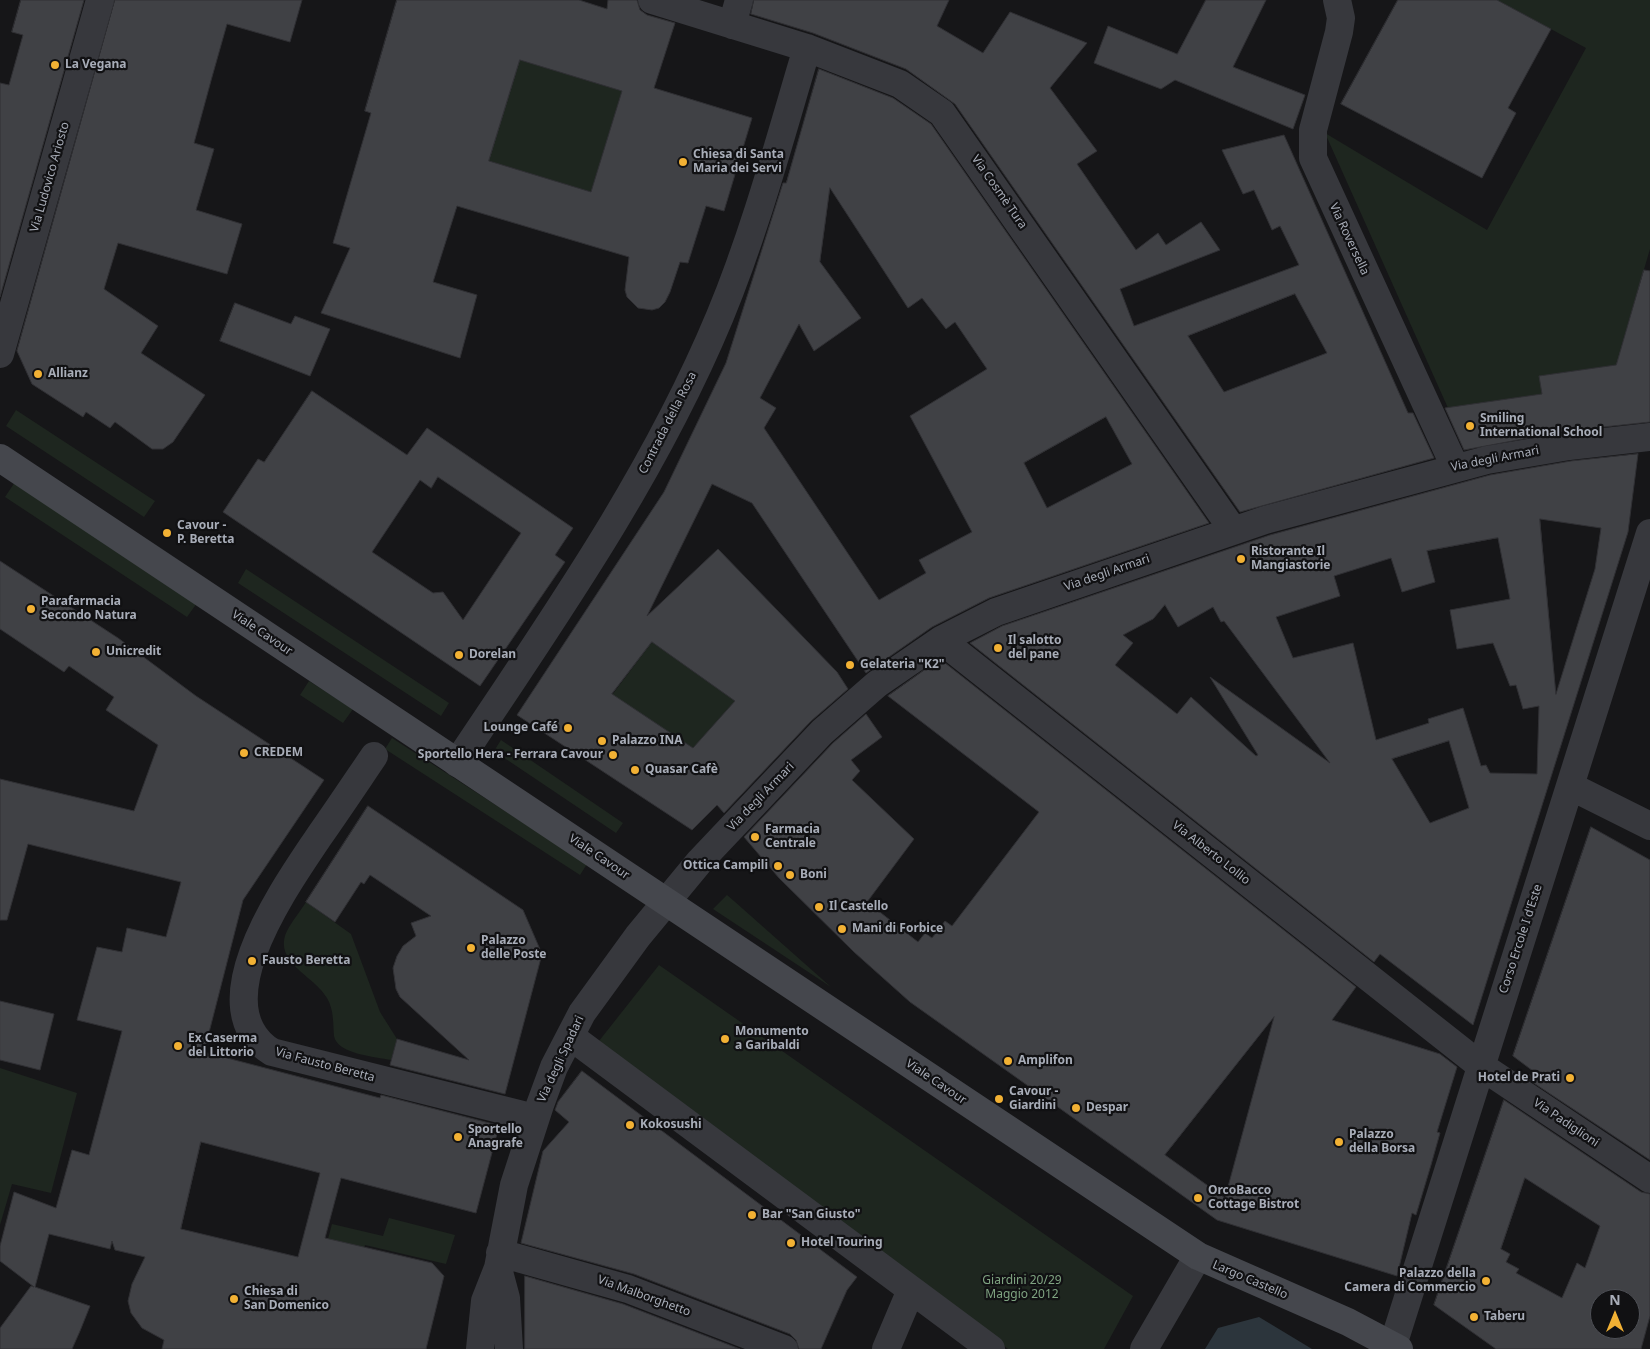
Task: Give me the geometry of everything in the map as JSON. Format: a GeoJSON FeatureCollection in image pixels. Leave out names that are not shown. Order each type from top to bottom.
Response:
{"type":"FeatureCollection","features":[{"type":"Feature","properties":{"kind":"street","name":"Via Ludovico Ariosto"},"geometry":{"type":"LineString","coordinates":[[0,354],[100,0]]}},
{"type":"Feature","properties":{"kind":"street","name":"Via Cosmè Tura"},"geometry":{"type":"LineString","coordinates":[[652,0],[736,12],[807,48],[900,84],[942,113],[1233,530]]}},
{"type":"Feature","properties":{"kind":"street","name":"Via Roversella"},"geometry":{"type":"LineString","coordinates":[[1337,0],[1341,18],[1339,32],[1313,130],[1315,163],[1455,467]]}},
{"type":"Feature","properties":{"kind":"street","name":"Contrada della Rosa"},"geometry":{"type":"LineString","coordinates":[[457,763],[604,541],[625,507],[672,418],[720,317],[744,255],[807,48]]}},
{"type":"Feature","properties":{"kind":"street","name":"Via degli Armari"},"geometry":{"type":"LineString","coordinates":[[665,902],[700,861],[822,732],[877,684],[941,640],[966,626],[1036,597],[1319,503],[1455,467],[1569,446],[1650,437]]}},
{"type":"Feature","properties":{"kind":"street","name":"Viale Cavour"},"geometry":{"type":"LineString","coordinates":[[0,458],[1198,1256]]}},
{"type":"Feature","properties":{"kind":"street","name":"Corso Ercole I d'Este"},"geometry":{"type":"LineString","coordinates":[[1396,1347],[1481,1066],[1650,533]]}},
{"type":"Feature","properties":{"kind":"street","name":"Via Alberto Lollio"},"geometry":{"type":"LineString","coordinates":[[941,640],[1481,1066]]}},
{"type":"Feature","properties":{"kind":"street","name":"Via Fausto Beretta"},"geometry":{"type":"LineString","coordinates":[[374,756],[270,914],[250,965],[244,989],[244,1006],[253,1034],[261,1045],[272,1052],[535,1118]]}},
{"type":"Feature","properties":{"kind":"street"},"geometry":{"type":"LineString","coordinates":[[1570,786],[1650,826]]}},
{"type":"Feature","properties":{"kind":"street","name":"Via degli Spadari"},"geometry":{"type":"LineString","coordinates":[[480,1349],[485,1301],[499,1260],[514,1184],[554,1067],[600,986],[665,902]]}},
{"type":"Feature","properties":{"kind":"street"},"geometry":{"type":"LineString","coordinates":[[570,1036],[991,1349]]}},
{"type":"Feature","properties":{"kind":"street","name":"Via Padiglioni"},"geometry":{"type":"LineString","coordinates":[[1481,1066],[1650,1179]]}},
{"type":"Feature","properties":{"kind":"street","name":"Largo Castello"},"geometry":{"type":"LineString","coordinates":[[1144,1349],[1198,1256],[1348,1322],[1396,1347]]}},
{"type":"Feature","properties":{"kind":"street","name":"Via degli Spadari"},"geometry":{"type":"LineString","coordinates":[[499,1260],[506,1298],[509,1349]]}},
{"type":"Feature","properties":{"kind":"street","name":"Via Malborghetto"},"geometry":{"type":"LineString","coordinates":[[499,1260],[628,1288],[784,1349]]}},
{"type":"Feature","properties":{"kind":"street"},"geometry":{"type":"LineString","coordinates":[[886,1349],[910,1290]]}},
{"type":"Feature","properties":{"kind":"green space"},"geometry":{"type":"Polygon","coordinates":[[[1497,0],[1650,0],[1650,249],[1616,365],[1540,376],[1542,394],[1448,408],[1325,133],[1487,230],[1586,48],[1497,0]]]}},
{"type":"Feature","properties":{"kind":"green space"},"geometry":{"type":"Polygon","coordinates":[[[520,60],[622,91],[591,192],[489,161],[520,60]]]}},
{"type":"Feature","properties":{"kind":"green space"},"geometry":{"type":"Polygon","coordinates":[[[16,410],[155,501],[144,517],[6,426],[16,410]]]}},
{"type":"Feature","properties":{"kind":"green space"},"geometry":{"type":"Polygon","coordinates":[[[15,482],[197,603],[187,617],[5,497],[15,482]]]}},
{"type":"Feature","properties":{"kind":"green space"},"geometry":{"type":"Polygon","coordinates":[[[246,569],[449,703],[441,716],[238,583],[246,569]]]}},
{"type":"Feature","properties":{"kind":"green space"},"geometry":{"type":"Polygon","coordinates":[[[652,642],[735,701],[693,748],[612,695],[652,642]]]}},
{"type":"Feature","properties":{"kind":"green space"},"geometry":{"type":"Polygon","coordinates":[[[309,681],[353,709],[343,723],[300,695],[309,681]]]}},
{"type":"Feature","properties":{"kind":"green space"},"geometry":{"type":"Polygon","coordinates":[[[392,738],[587,864],[580,875],[385,749],[392,738]]]}},
{"type":"Feature","properties":{"kind":"green space"},"geometry":{"type":"Polygon","coordinates":[[[501,740],[623,823],[616,833],[494,751],[501,740]]]}},
{"type":"Feature","properties":{"kind":"green space"},"geometry":{"type":"Polygon","coordinates":[[[727,895],[734,901],[831,987],[713,909],[727,895]]]}},
{"type":"Feature","properties":{"kind":"green space"},"geometry":{"type":"Polygon","coordinates":[[[306,902],[351,934],[380,1012],[397,1039],[391,1060],[349,1051],[337,1042],[334,1036],[332,1012],[327,998],[297,968],[285,951],[284,942],[287,931],[306,902]]]}},
{"type":"Feature","properties":{"kind":"green space","name":"Giardini 20/29 Maggio 2012"},"geometry":{"type":"Polygon","coordinates":[[[659,965],[1133,1296],[1104,1349],[1008,1349],[599,1041],[659,965]]]}},
{"type":"Feature","properties":{"kind":"green space"},"geometry":{"type":"Polygon","coordinates":[[[0,1068],[77,1093],[51,1193],[12,1184],[0,1225],[0,1068]]]}},
{"type":"Feature","properties":{"kind":"green space"},"geometry":{"type":"Polygon","coordinates":[[[389,1218],[455,1235],[446,1264],[365,1245],[361,1259],[325,1250],[332,1224],[383,1236],[389,1218]]]}},
{"type":"Feature","properties":{"kind":"shaded area"},"geometry":{"type":"Polygon","coordinates":[[[1259,1317],[1312,1349],[1205,1349],[1218,1328],[1259,1317]]]}},
{"type":"Feature","properties":{"kind":"building"},"geometry":{"type":"Polygon","coordinates":[[[21,0],[84,0],[0,297],[0,83],[9,85],[23,35],[12,32],[21,0]]]}},
{"type":"Feature","properties":{"kind":"building"},"geometry":{"type":"Polygon","coordinates":[[[115,0],[302,0],[290,42],[227,24],[212,77],[194,143],[214,149],[196,210],[242,224],[227,274],[118,243],[104,289],[158,326],[141,353],[205,395],[173,442],[163,449],[152,449],[115,422],[110,428],[86,412],[83,417],[32,384],[17,351],[115,0]]]}},
{"type":"Feature","properties":{"kind":"building"},"geometry":{"type":"Polygon","coordinates":[[[397,0],[579,0],[607,9],[608,0],[637,0],[640,10],[647,15],[675,23],[654,88],[752,118],[724,211],[706,206],[688,263],[680,262],[670,292],[665,302],[659,308],[652,310],[638,308],[627,297],[625,290],[629,257],[457,206],[433,282],[477,295],[460,358],[321,313],[350,248],[333,243],[371,113],[365,111],[397,0]],[[520,60],[489,161],[591,192],[622,91],[520,60]]]}},
{"type":"Feature","properties":{"kind":"building"},"geometry":{"type":"Polygon","coordinates":[[[754,0],[949,0],[937,26],[983,53],[1010,12],[1087,43],[1050,88],[1097,151],[1077,164],[1136,250],[1158,233],[1166,245],[1201,222],[1220,250],[1120,289],[1134,326],[1299,265],[1280,226],[1272,230],[1254,190],[1243,194],[1222,150],[1284,135],[1408,413],[1413,413],[1434,458],[1240,512],[955,104],[906,69],[813,33],[751,14],[754,0]],[[1295,294],[1188,336],[1224,392],[1327,353],[1295,294]]]}},
{"type":"Feature","properties":{"kind":"building"},"geometry":{"type":"Polygon","coordinates":[[[1206,0],[1266,0],[1233,67],[1305,95],[1293,129],[1175,80],[1161,89],[1094,63],[1108,26],[1177,54],[1206,0]]]}},
{"type":"Feature","properties":{"kind":"building"},"geometry":{"type":"Polygon","coordinates":[[[1398,0],[1497,0],[1551,29],[1508,108],[1516,113],[1482,178],[1341,104],[1398,0]]]}},
{"type":"Feature","properties":{"kind":"building"},"geometry":{"type":"Polygon","coordinates":[[[819,69],[893,98],[931,124],[1209,523],[989,598],[932,627],[866,673],[752,503],[712,484],[647,616],[718,549],[837,672],[848,689],[811,721],[724,813],[717,805],[692,830],[517,715],[664,492],[726,363],[783,183],[786,183],[819,69]],[[830,188],[820,262],[861,318],[814,351],[799,324],[760,398],[776,408],[764,428],[879,600],[926,573],[919,560],[972,532],[910,416],[987,369],[955,322],[946,329],[922,298],[908,308],[830,188]],[[1106,417],[1024,463],[1047,508],[1132,464],[1106,417]],[[652,642],[612,694],[693,748],[735,701],[652,642]]]}},
{"type":"Feature","properties":{"kind":"building"},"geometry":{"type":"Polygon","coordinates":[[[1644,270],[1650,271],[1650,422],[1566,431],[1464,450],[1445,408],[1542,394],[1539,376],[1616,365],[1644,270]]]}},
{"type":"Feature","properties":{"kind":"building"},"geometry":{"type":"Polygon","coordinates":[[[235,303],[291,324],[295,316],[330,329],[310,376],[220,341],[235,303]]]}},
{"type":"Feature","properties":{"kind":"building"},"geometry":{"type":"Polygon","coordinates":[[[312,391],[407,455],[427,428],[573,528],[555,555],[565,562],[480,686],[223,512],[258,459],[264,462],[312,391]],[[438,477],[431,488],[420,480],[372,552],[433,593],[443,592],[463,620],[521,533],[438,477]]]}},
{"type":"Feature","properties":{"kind":"building"},"geometry":{"type":"Polygon","coordinates":[[[1638,454],[1628,532],[1473,1025],[1380,954],[1374,962],[970,643],[1002,626],[1270,535],[1490,475],[1571,461],[1638,454]],[[1540,519],[1556,694],[1595,569],[1601,528],[1540,519]],[[1498,538],[1427,551],[1435,582],[1402,592],[1391,558],[1334,576],[1340,596],[1276,617],[1293,658],[1353,643],[1376,740],[1429,723],[1428,719],[1463,708],[1481,766],[1486,765],[1490,773],[1537,774],[1539,706],[1523,709],[1516,685],[1510,686],[1493,643],[1457,649],[1450,610],[1510,599],[1498,538]],[[1165,605],[1153,619],[1123,635],[1133,643],[1115,665],[1177,714],[1191,697],[1256,756],[1258,755],[1210,677],[1330,763],[1224,621],[1221,622],[1213,607],[1178,627],[1165,605]],[[1449,741],[1392,759],[1430,823],[1469,808],[1449,741]]]}},
{"type":"Feature","properties":{"kind":"building"},"geometry":{"type":"Polygon","coordinates":[[[0,561],[118,638],[196,696],[324,780],[243,900],[204,1052],[380,1098],[381,1095],[497,1125],[496,1130],[498,1130],[476,1213],[341,1178],[325,1238],[432,1263],[444,1276],[426,1349],[162,1349],[164,1340],[142,1328],[131,1313],[128,1301],[132,1284],[145,1257],[115,1250],[112,1241],[110,1249],[49,1234],[35,1287],[90,1306],[80,1331],[72,1349],[0,1349],[0,1328],[31,1286],[34,1287],[0,1261],[0,1246],[14,1192],[56,1208],[72,1150],[89,1155],[122,1031],[77,1020],[97,947],[122,952],[127,928],[166,937],[181,882],[28,844],[7,920],[0,920],[0,779],[134,811],[158,745],[106,710],[114,697],[69,666],[64,672],[0,629],[0,561]],[[201,1142],[181,1229],[298,1257],[320,1173],[201,1142]]]}},
{"type":"Feature","properties":{"kind":"building"},"geometry":{"type":"Polygon","coordinates":[[[940,659],[1356,987],[1332,1020],[1440,1054],[1457,1067],[1437,1132],[1440,1133],[1416,1215],[1412,1213],[1397,1276],[1217,1220],[910,1002],[854,952],[779,878],[744,837],[833,743],[866,714],[882,737],[851,760],[860,771],[852,780],[914,839],[867,902],[918,942],[925,933],[932,938],[945,921],[952,926],[1039,812],[888,696],[940,659]],[[1274,1017],[1165,1155],[1225,1198],[1274,1017]]]}},
{"type":"Feature","properties":{"kind":"building","name":"Palazzo delle Poste"},"geometry":{"type":"Polygon","coordinates":[[[368,806],[523,910],[542,954],[505,1094],[390,1065],[397,1039],[469,1060],[400,997],[396,989],[393,968],[397,956],[403,946],[416,936],[411,923],[431,916],[370,875],[364,884],[361,882],[335,922],[306,902],[368,806]]]}},
{"type":"Feature","properties":{"kind":"building"},"geometry":{"type":"Polygon","coordinates":[[[1591,827],[1650,860],[1650,1160],[1517,1072],[1541,1077],[1513,1056],[1591,827]]]}},
{"type":"Feature","properties":{"kind":"building"},"geometry":{"type":"Polygon","coordinates":[[[0,1001],[54,1014],[40,1070],[0,1060],[0,1001]]]}},
{"type":"Feature","properties":{"kind":"building"},"geometry":{"type":"Polygon","coordinates":[[[582,1071],[857,1277],[847,1290],[821,1349],[799,1349],[796,1340],[790,1334],[634,1274],[521,1243],[543,1151],[569,1122],[555,1110],[558,1102],[582,1071]]]}},
{"type":"Feature","properties":{"kind":"building"},"geometry":{"type":"Polygon","coordinates":[[[1504,1100],[1641,1192],[1650,1194],[1650,1316],[1641,1349],[1496,1349],[1434,1305],[1504,1100]],[[1525,1178],[1501,1249],[1510,1254],[1506,1262],[1519,1269],[1516,1273],[1562,1298],[1577,1263],[1585,1268],[1600,1226],[1525,1178]]]}},
{"type":"Feature","properties":{"kind":"building"},"geometry":{"type":"Polygon","coordinates":[[[525,1276],[623,1304],[740,1349],[525,1349],[525,1276]]]}},
{"type":"Feature","properties":{"kind":"place","name":"La Vegana"},"geometry":{"type":"Point","coordinates":[55,65]}},
{"type":"Feature","properties":{"kind":"place","name":"Chiesa di Santa Maria dei Servi"},"geometry":{"type":"Point","coordinates":[683,162]}},
{"type":"Feature","properties":{"kind":"place","name":"Allianz"},"geometry":{"type":"Point","coordinates":[38,374]}},
{"type":"Feature","properties":{"kind":"place","name":"Smiling International School"},"geometry":{"type":"Point","coordinates":[1470,426]}},
{"type":"Feature","properties":{"kind":"place","name":"Cavour - P. Beretta"},"geometry":{"type":"Point","coordinates":[167,533]}},
{"type":"Feature","properties":{"kind":"place","name":"Ristorante Il Mangiastorie"},"geometry":{"type":"Point","coordinates":[1241,559]}},
{"type":"Feature","properties":{"kind":"place","name":"Parafarmacia Secondo Natura"},"geometry":{"type":"Point","coordinates":[31,609]}},
{"type":"Feature","properties":{"kind":"place","name":"Il salotto del pane"},"geometry":{"type":"Point","coordinates":[998,648]}},
{"type":"Feature","properties":{"kind":"place","name":"Unicredit"},"geometry":{"type":"Point","coordinates":[96,652]}},
{"type":"Feature","properties":{"kind":"place","name":"Dorelan"},"geometry":{"type":"Point","coordinates":[459,655]}},
{"type":"Feature","properties":{"kind":"place","name":"Gelateria \"K2\""},"geometry":{"type":"Point","coordinates":[850,665]}},
{"type":"Feature","properties":{"kind":"place","name":"Lounge Café"},"geometry":{"type":"Point","coordinates":[568,728]}},
{"type":"Feature","properties":{"kind":"place","name":"Palazzo INA"},"geometry":{"type":"Point","coordinates":[602,741]}},
{"type":"Feature","properties":{"kind":"place","name":"CREDEM"},"geometry":{"type":"Point","coordinates":[244,753]}},
{"type":"Feature","properties":{"kind":"place","name":"Sportello Hera - Ferrara Cavour"},"geometry":{"type":"Point","coordinates":[613,755]}},
{"type":"Feature","properties":{"kind":"place","name":"Quasar Cafè"},"geometry":{"type":"Point","coordinates":[635,770]}},
{"type":"Feature","properties":{"kind":"place","name":"Farmacia Centrale"},"geometry":{"type":"Point","coordinates":[755,837]}},
{"type":"Feature","properties":{"kind":"place","name":"Ottica Campili"},"geometry":{"type":"Point","coordinates":[778,866]}},
{"type":"Feature","properties":{"kind":"place","name":"Boni"},"geometry":{"type":"Point","coordinates":[790,875]}},
{"type":"Feature","properties":{"kind":"place","name":"Il Castello"},"geometry":{"type":"Point","coordinates":[819,907]}},
{"type":"Feature","properties":{"kind":"place","name":"Mani di Forbice"},"geometry":{"type":"Point","coordinates":[842,929]}},
{"type":"Feature","properties":{"kind":"place","name":"Palazzo delle Poste"},"geometry":{"type":"Point","coordinates":[471,948]}},
{"type":"Feature","properties":{"kind":"place","name":"Fausto Beretta"},"geometry":{"type":"Point","coordinates":[252,961]}},
{"type":"Feature","properties":{"kind":"place","name":"Monumento a Garibaldi"},"geometry":{"type":"Point","coordinates":[725,1039]}},
{"type":"Feature","properties":{"kind":"place","name":"Ex Caserma del Littorio"},"geometry":{"type":"Point","coordinates":[178,1046]}},
{"type":"Feature","properties":{"kind":"place","name":"Amplifon"},"geometry":{"type":"Point","coordinates":[1008,1061]}},
{"type":"Feature","properties":{"kind":"place","name":"Hotel de Prati"},"geometry":{"type":"Point","coordinates":[1570,1078]}},
{"type":"Feature","properties":{"kind":"place","name":"Cavour - Giardini"},"geometry":{"type":"Point","coordinates":[999,1099]}},
{"type":"Feature","properties":{"kind":"place","name":"Despar"},"geometry":{"type":"Point","coordinates":[1076,1108]}},
{"type":"Feature","properties":{"kind":"place","name":"Kokosushi"},"geometry":{"type":"Point","coordinates":[630,1125]}},
{"type":"Feature","properties":{"kind":"place","name":"Sportello Anagrafe"},"geometry":{"type":"Point","coordinates":[458,1137]}},
{"type":"Feature","properties":{"kind":"place","name":"Palazzo della Borsa"},"geometry":{"type":"Point","coordinates":[1339,1142]}},
{"type":"Feature","properties":{"kind":"place","name":"OrcoBacco Cottage Bistrot"},"geometry":{"type":"Point","coordinates":[1198,1198]}},
{"type":"Feature","properties":{"kind":"place","name":"Bar \"San Giusto\""},"geometry":{"type":"Point","coordinates":[752,1215]}},
{"type":"Feature","properties":{"kind":"place","name":"Hotel Touring"},"geometry":{"type":"Point","coordinates":[791,1243]}},
{"type":"Feature","properties":{"kind":"place","name":"Palazzo della Camera di Commercio"},"geometry":{"type":"Point","coordinates":[1486,1281]}},
{"type":"Feature","properties":{"kind":"place","name":"Chiesa di San Domenico"},"geometry":{"type":"Point","coordinates":[234,1299]}},
{"type":"Feature","properties":{"kind":"place","name":"Taberu"},"geometry":{"type":"Point","coordinates":[1474,1317]}}]}
